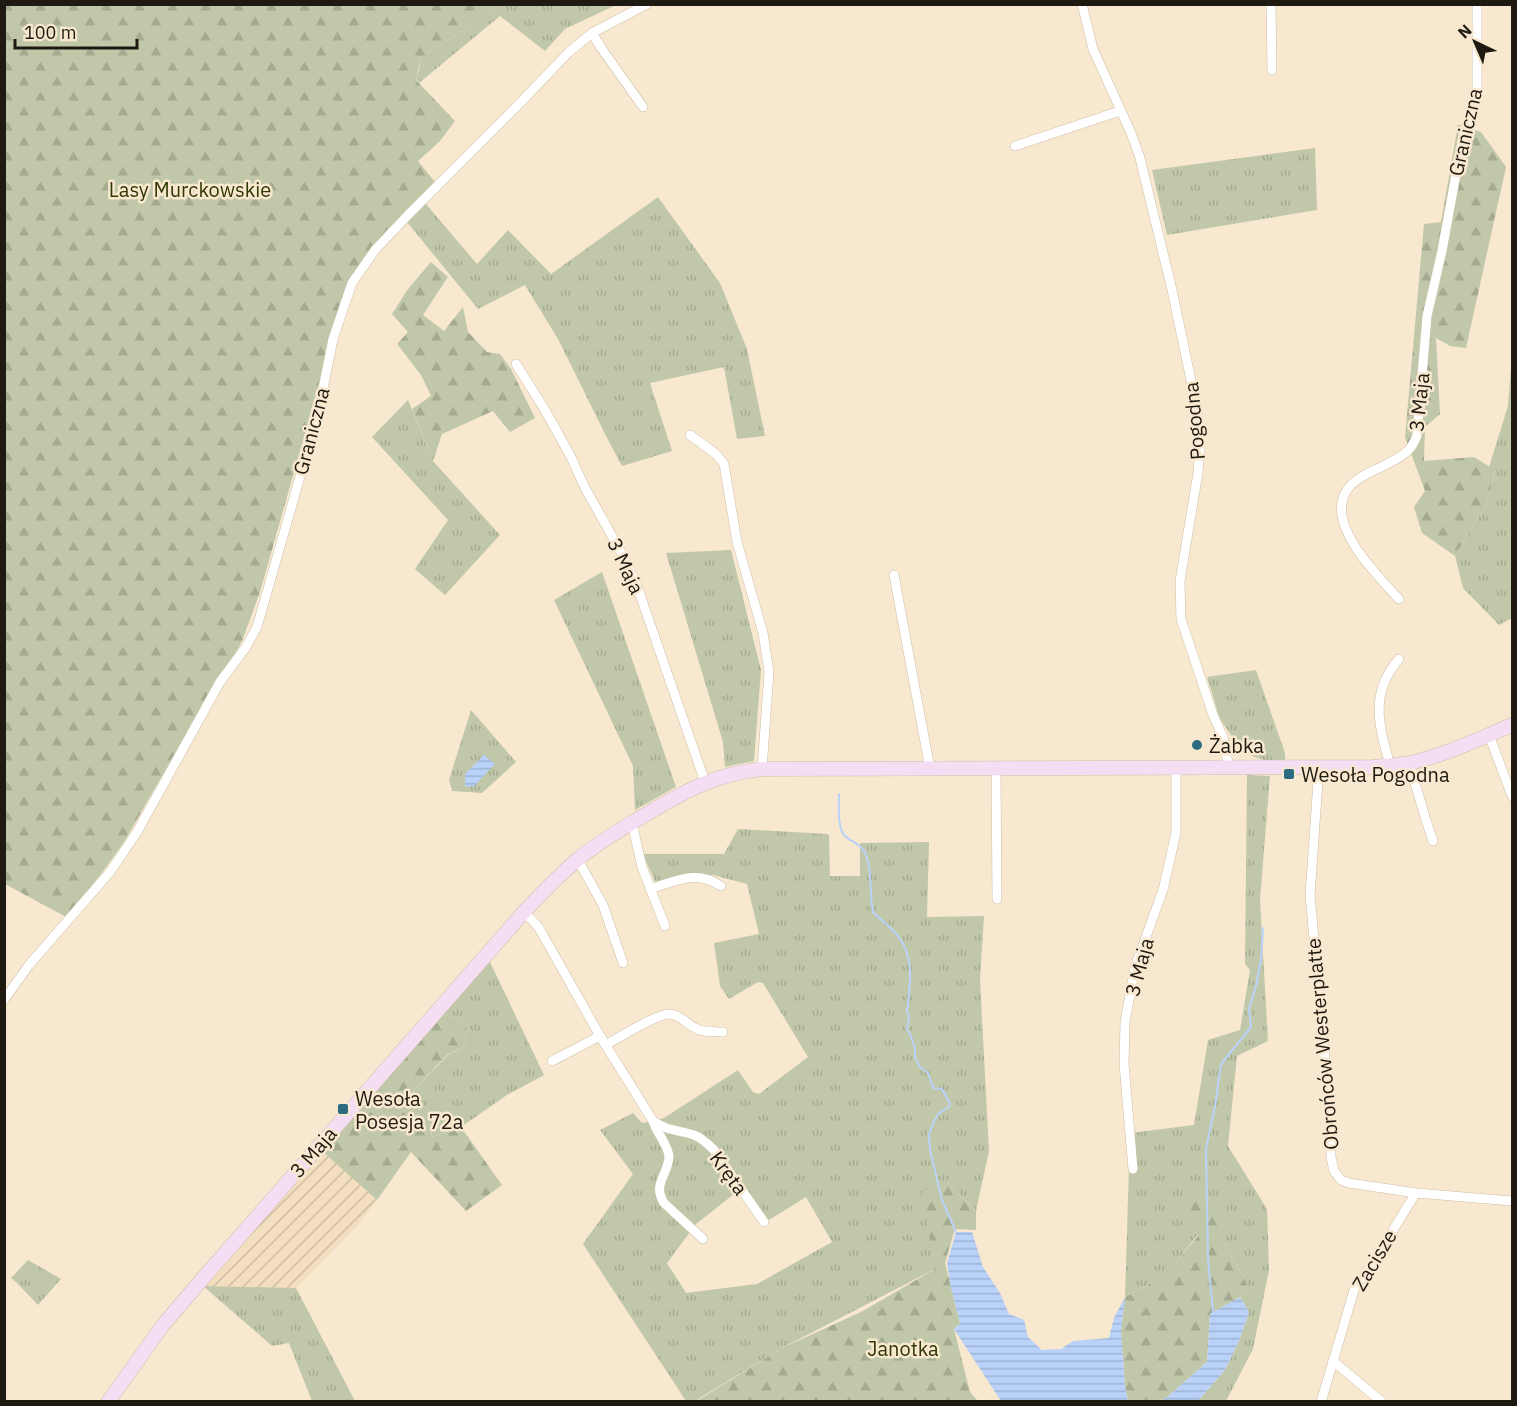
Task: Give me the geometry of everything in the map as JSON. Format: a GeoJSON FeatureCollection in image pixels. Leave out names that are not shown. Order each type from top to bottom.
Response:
{"type":"FeatureCollection","features":[{"type":"Feature","properties":{"kind":"street","name":"Graniczna"},"geometry":{"type":"LineString","coordinates":[[4,1000],[29,965],[110,872],[137,832],[220,682],[246,647],[256,627],[318,414],[333,339],[352,283],[375,250],[569,52],[592,33],[647,4]]}},
{"type":"Feature","properties":{"kind":"street","name":"Pogodna"},"geometry":{"type":"LineString","coordinates":[[1082,4],[1093,48],[1140,158],[1172,290],[1196,404],[1200,448],[1180,581],[1180,619],[1213,715],[1223,737],[1229,768]]}},
{"type":"Feature","properties":{"kind":"street"},"geometry":{"type":"LineString","coordinates":[[1270,4],[1272,70]]}},
{"type":"Feature","properties":{"kind":"street","name":"Graniczna"},"geometry":{"type":"LineString","coordinates":[[1440,258],[1463,136],[1477,96],[1477,4]]}},
{"type":"Feature","properties":{"kind":"street"},"geometry":{"type":"LineString","coordinates":[[592,33],[643,107]]}},
{"type":"Feature","properties":{"kind":"street"},"geometry":{"type":"LineString","coordinates":[[1015,147],[1120,111]]}},
{"type":"Feature","properties":{"kind":"street","name":"3 Maja"},"geometry":{"type":"LineString","coordinates":[[1399,599],[1368,566],[1349,538],[1341,506],[1343,496],[1355,481],[1407,453],[1415,442],[1427,316],[1440,258]]}},
{"type":"Feature","properties":{"kind":"street","name":"3 Maja"},"geometry":{"type":"LineString","coordinates":[[516,364],[571,457],[636,583],[705,782]]}},
{"type":"Feature","properties":{"kind":"street"},"geometry":{"type":"LineString","coordinates":[[690,435],[716,454],[724,464],[737,542],[763,633],[769,672],[762,769]]}},
{"type":"Feature","properties":{"kind":"street"},"geometry":{"type":"LineString","coordinates":[[894,575],[930,769]]}},
{"type":"Feature","properties":{"kind":"street"},"geometry":{"type":"LineString","coordinates":[[1390,765],[1378,710],[1384,681],[1399,659]]}},
{"type":"Feature","properties":{"kind":"street","name":"3 Maja"},"geometry":{"type":"LineString","coordinates":[[108,1401],[164,1325],[205,1276],[524,912],[578,860],[632,823],[685,791],[734,773],[762,769],[1229,768],[1390,765],[1409,763],[1438,755],[1512,725]]}},
{"type":"Feature","properties":{"kind":"street"},"geometry":{"type":"LineString","coordinates":[[1489,735],[1512,796]]}},
{"type":"Feature","properties":{"kind":"street"},"geometry":{"type":"LineString","coordinates":[[1409,763],[1433,841]]}},
{"type":"Feature","properties":{"kind":"street","name":"Obrońców Westerplatte"},"geometry":{"type":"LineString","coordinates":[[1319,767],[1310,895],[1334,1172],[1341,1180],[1349,1183],[1512,1201]]}},
{"type":"Feature","properties":{"kind":"street","name":"3 Maja"},"geometry":{"type":"LineString","coordinates":[[1133,1169],[1124,1064],[1125,1022],[1135,967],[1163,890],[1176,833],[1176,768]]}},
{"type":"Feature","properties":{"kind":"street"},"geometry":{"type":"LineString","coordinates":[[996,769],[997,899]]}},
{"type":"Feature","properties":{"kind":"street"},"geometry":{"type":"LineString","coordinates":[[632,823],[642,867],[665,926]]}},
{"type":"Feature","properties":{"kind":"street"},"geometry":{"type":"LineString","coordinates":[[578,860],[603,905],[623,963]]}},
{"type":"Feature","properties":{"kind":"street"},"geometry":{"type":"LineString","coordinates":[[650,889],[686,878],[701,877],[721,886]]}},
{"type":"Feature","properties":{"kind":"street"},"geometry":{"type":"LineString","coordinates":[[524,912],[539,928],[600,1035],[653,1121],[668,1151],[669,1157],[659,1186],[664,1203],[703,1239]]}},
{"type":"Feature","properties":{"kind":"street"},"geometry":{"type":"LineString","coordinates":[[606,1045],[644,1024],[670,1014],[679,1017],[697,1030],[723,1032]]}},
{"type":"Feature","properties":{"kind":"street"},"geometry":{"type":"LineString","coordinates":[[552,1061],[600,1035]]}},
{"type":"Feature","properties":{"kind":"street","name":"Kręta"},"geometry":{"type":"LineString","coordinates":[[653,1121],[663,1128],[696,1136],[705,1141],[714,1150],[764,1222]]}},
{"type":"Feature","properties":{"kind":"street","name":"Zacisze"},"geometry":{"type":"LineString","coordinates":[[1321,1401],[1354,1287],[1371,1268],[1416,1192]]}},
{"type":"Feature","properties":{"kind":"street"},"geometry":{"type":"LineString","coordinates":[[1333,1361],[1382,1401]]}},
{"type":"Feature","properties":{"kind":"shaded area"},"geometry":{"type":"Polygon","coordinates":[[[323,1151],[377,1200],[358,1225],[296,1288],[203,1286],[323,1151]]]}},
{"type":"Feature","properties":{"kind":"green space","name":"Lasy Murckowskie"},"geometry":{"type":"Polygon","coordinates":[[[5,5],[496,5],[499,8],[421,57],[416,80],[455,121],[440,141],[418,161],[435,182],[385,232],[348,284],[331,332],[317,391],[260,592],[242,641],[124,842],[66,917],[5,884],[5,5]]]}},
{"type":"Feature","properties":{"kind":"green space"},"geometry":{"type":"Polygon","coordinates":[[[496,5],[616,5],[565,29],[545,51],[500,16],[419,83],[416,79],[421,57],[499,8],[496,5]]]}},
{"type":"Feature","properties":{"kind":"green space"},"geometry":{"type":"Polygon","coordinates":[[[1458,125],[1481,132],[1506,167],[1466,348],[1450,346],[1436,338],[1440,414],[1425,427],[1424,461],[1474,457],[1495,470],[1487,503],[1455,556],[1422,533],[1414,507],[1425,491],[1405,437],[1424,224],[1441,222],[1458,125]]]}},
{"type":"Feature","properties":{"kind":"green space"},"geometry":{"type":"Polygon","coordinates":[[[1315,148],[1317,210],[1167,235],[1152,170],[1315,148]]]}},
{"type":"Feature","properties":{"kind":"green space"},"geometry":{"type":"Polygon","coordinates":[[[420,197],[477,264],[508,230],[551,274],[658,197],[720,283],[747,349],[765,436],[737,439],[724,367],[650,383],[672,451],[622,466],[558,339],[525,285],[478,309],[402,216],[420,197]]]}},
{"type":"Feature","properties":{"kind":"green space"},"geometry":{"type":"Polygon","coordinates":[[[431,262],[448,277],[423,315],[444,331],[463,307],[468,332],[487,352],[500,354],[511,369],[535,418],[510,432],[493,411],[442,434],[433,461],[412,409],[431,396],[421,375],[397,344],[408,332],[392,314],[408,289],[431,262]]]}},
{"type":"Feature","properties":{"kind":"green space"},"geometry":{"type":"Polygon","coordinates":[[[1512,354],[1512,618],[1499,625],[1463,588],[1455,556],[1487,503],[1495,471],[1489,467],[1508,406],[1512,354]]]}},
{"type":"Feature","properties":{"kind":"green space"},"geometry":{"type":"Polygon","coordinates":[[[408,400],[433,461],[500,535],[445,595],[415,569],[448,520],[372,437],[408,400]]]}},
{"type":"Feature","properties":{"kind":"green space"},"geometry":{"type":"Polygon","coordinates":[[[731,550],[761,670],[754,761],[725,767],[723,742],[666,553],[731,550]]]}},
{"type":"Feature","properties":{"kind":"green space"},"geometry":{"type":"Polygon","coordinates":[[[602,572],[676,787],[635,810],[633,766],[554,600],[602,572]]]}},
{"type":"Feature","properties":{"kind":"green space"},"geometry":{"type":"Polygon","coordinates":[[[1256,670],[1285,753],[1285,760],[1264,760],[1251,756],[1238,745],[1220,719],[1207,677],[1256,670]]]}},
{"type":"Feature","properties":{"kind":"green space"},"geometry":{"type":"Polygon","coordinates":[[[471,710],[516,762],[482,793],[452,791],[449,780],[471,710]]]}},
{"type":"Feature","properties":{"kind":"green space"},"geometry":{"type":"Polygon","coordinates":[[[1247,775],[1270,776],[1260,900],[1268,1041],[1237,1056],[1228,1146],[1267,1209],[1269,1270],[1253,1349],[1226,1401],[1198,1401],[1225,1370],[1239,1341],[1249,1312],[1240,1297],[1247,1284],[1224,1243],[1224,1202],[1176,1262],[1147,1286],[1125,1297],[1130,1133],[1194,1125],[1208,1040],[1240,1030],[1250,970],[1245,964],[1247,775]]]}},
{"type":"Feature","properties":{"kind":"green space"},"geometry":{"type":"Polygon","coordinates":[[[738,829],[827,834],[829,835],[830,876],[860,876],[860,843],[929,842],[927,917],[984,916],[980,980],[989,1151],[976,1211],[946,1181],[935,1269],[782,1348],[695,1401],[686,1401],[583,1244],[633,1174],[600,1130],[633,1113],[642,1123],[664,1118],[738,1070],[753,1092],[759,1094],[808,1057],[763,983],[758,982],[729,999],[720,986],[714,943],[759,934],[747,884],[713,875],[655,882],[643,854],[724,854],[738,829]],[[743,1187],[696,1224],[667,1263],[686,1293],[757,1284],[832,1242],[806,1197],[769,1220],[743,1187]]]}},
{"type":"Feature","properties":{"kind":"green space"},"geometry":{"type":"Polygon","coordinates":[[[489,960],[544,1075],[507,1095],[461,1127],[432,1137],[428,1111],[410,1094],[448,1055],[465,1046],[467,1024],[444,1014],[489,960]]]}},
{"type":"Feature","properties":{"kind":"green space"},"geometry":{"type":"Polygon","coordinates":[[[444,1014],[467,1024],[465,1046],[447,1055],[410,1094],[428,1111],[432,1137],[461,1127],[502,1185],[466,1211],[411,1152],[377,1200],[323,1152],[444,1014]]]}},
{"type":"Feature","properties":{"kind":"green space","name":"Janotka"},"geometry":{"type":"Polygon","coordinates":[[[946,1181],[976,1211],[976,1230],[955,1229],[945,1263],[960,1323],[954,1329],[970,1392],[978,1401],[695,1402],[782,1348],[861,1312],[935,1269],[922,1192],[946,1181]]]}},
{"type":"Feature","properties":{"kind":"green space"},"geometry":{"type":"Polygon","coordinates":[[[1185,1202],[1224,1202],[1224,1243],[1247,1284],[1240,1297],[1210,1314],[1207,1362],[1165,1399],[1128,1401],[1121,1331],[1125,1297],[1147,1286],[1176,1262],[1198,1236],[1185,1202]]]}},
{"type":"Feature","properties":{"kind":"green space"},"geometry":{"type":"Polygon","coordinates":[[[28,1260],[61,1279],[38,1305],[11,1278],[28,1260]]]}},
{"type":"Feature","properties":{"kind":"green space"},"geometry":{"type":"Polygon","coordinates":[[[203,1286],[296,1288],[355,1401],[312,1401],[289,1343],[272,1346],[203,1286]]]}},
{"type":"Feature","properties":{"kind":"water"},"geometry":{"type":"Polygon","coordinates":[[[484,755],[495,764],[474,786],[465,787],[465,774],[484,755]]]}},
{"type":"Feature","properties":{"kind":"water"},"geometry":{"type":"Polygon","coordinates":[[[956,1232],[972,1232],[983,1267],[1000,1293],[1009,1314],[1024,1320],[1028,1337],[1042,1350],[1061,1349],[1073,1341],[1109,1338],[1114,1318],[1125,1297],[1121,1331],[1128,1401],[1001,1401],[954,1329],[960,1323],[947,1263],[956,1232]]]}},
{"type":"Feature","properties":{"kind":"water"},"geometry":{"type":"Polygon","coordinates":[[[1240,1297],[1249,1312],[1239,1341],[1225,1370],[1198,1401],[1154,1401],[1165,1399],[1207,1362],[1210,1314],[1240,1297]]]}},
{"type":"Feature","properties":{"kind":"waterway"},"geometry":{"type":"LineString","coordinates":[[839,794],[842,833],[862,848],[867,857],[873,912],[898,936],[907,953],[910,972],[907,1029],[915,1048],[915,1057],[920,1067],[928,1073],[933,1088],[942,1089],[950,1103],[949,1107],[939,1113],[929,1134],[930,1150],[942,1200],[956,1232]]}},
{"type":"Feature","properties":{"kind":"waterway"},"geometry":{"type":"LineString","coordinates":[[1213,1312],[1208,1259],[1206,1149],[1221,1064],[1251,1027],[1249,1008],[1261,960],[1263,928]]}},
{"type":"Feature","properties":{"kind":"place","name":"Żabka"},"geometry":{"type":"Point","coordinates":[1197,745]}},
{"type":"Feature","properties":{"kind":"place","name":"Wesoła Pogodna"},"geometry":{"type":"Point","coordinates":[1289,774]}},
{"type":"Feature","properties":{"kind":"place","name":"Wesoła Posesja 72a"},"geometry":{"type":"Point","coordinates":[343,1109]}}]}
